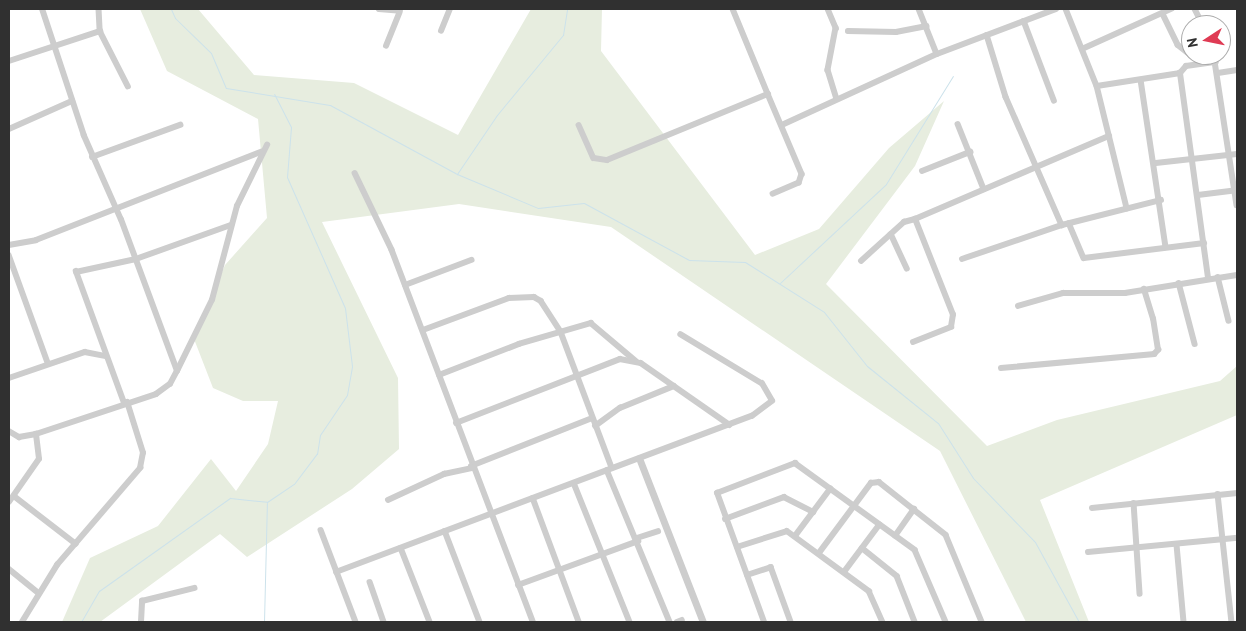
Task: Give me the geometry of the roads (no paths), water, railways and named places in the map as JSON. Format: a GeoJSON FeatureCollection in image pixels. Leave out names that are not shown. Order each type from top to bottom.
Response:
{"type":"FeatureCollection","features":[{"type":"Feature","properties":{"kind":"street"},"geometry":{"type":"LineString","coordinates":[[42,9],[92,156],[117,210],[176,370]]}},
{"type":"Feature","properties":{"kind":"street"},"geometry":{"type":"LineString","coordinates":[[98,9],[100,31],[128,86]]}},
{"type":"Feature","properties":{"kind":"street"},"geometry":{"type":"LineString","coordinates":[[379,9],[400,11],[386,46]]}},
{"type":"Feature","properties":{"kind":"street"},"geometry":{"type":"LineString","coordinates":[[442,31],[450,9]]}},
{"type":"Feature","properties":{"kind":"street"},"geometry":{"type":"LineString","coordinates":[[733,9],[768,94],[784,124],[802,179],[773,194]]}},
{"type":"Feature","properties":{"kind":"street"},"geometry":{"type":"LineString","coordinates":[[828,9],[836,28],[828,70],[837,99]]}},
{"type":"Feature","properties":{"kind":"street"},"geometry":{"type":"LineString","coordinates":[[919,9],[937,54]]}},
{"type":"Feature","properties":{"kind":"street"},"geometry":{"type":"LineString","coordinates":[[784,124],[937,54],[1056,9]]}},
{"type":"Feature","properties":{"kind":"street"},"geometry":{"type":"LineString","coordinates":[[1066,9],[1097,86],[1126,208]]}},
{"type":"Feature","properties":{"kind":"street"},"geometry":{"type":"LineString","coordinates":[[1082,49],[1163,14],[1170,9]]}},
{"type":"Feature","properties":{"kind":"street"},"geometry":{"type":"LineString","coordinates":[[1163,14],[1178,45],[1181,47]]}},
{"type":"Feature","properties":{"kind":"street"},"geometry":{"type":"LineString","coordinates":[[1024,21],[1054,100]]}},
{"type":"Feature","properties":{"kind":"street"},"geometry":{"type":"LineString","coordinates":[[848,31],[896,32],[926,26]]}},
{"type":"Feature","properties":{"kind":"street"},"geometry":{"type":"LineString","coordinates":[[9,61],[100,31]]}},
{"type":"Feature","properties":{"kind":"street"},"geometry":{"type":"LineString","coordinates":[[987,35],[1006,97],[1084,258],[1204,243]]}},
{"type":"Feature","properties":{"kind":"street"},"geometry":{"type":"LineString","coordinates":[[1097,86],[1180,73],[1186,66],[1194,65]]}},
{"type":"Feature","properties":{"kind":"street"},"geometry":{"type":"LineString","coordinates":[[1216,65],[1237,205]]}},
{"type":"Feature","properties":{"kind":"street"},"geometry":{"type":"LineString","coordinates":[[1218,73],[1237,70]]}},
{"type":"Feature","properties":{"kind":"street"},"geometry":{"type":"LineString","coordinates":[[1180,73],[1208,278]]}},
{"type":"Feature","properties":{"kind":"street"},"geometry":{"type":"LineString","coordinates":[[1140,80],[1162,200],[1166,247]]}},
{"type":"Feature","properties":{"kind":"street"},"geometry":{"type":"LineString","coordinates":[[580,125],[594,158],[606,160],[768,94]]}},
{"type":"Feature","properties":{"kind":"street"},"geometry":{"type":"LineString","coordinates":[[9,129],[72,101]]}},
{"type":"Feature","properties":{"kind":"street"},"geometry":{"type":"LineString","coordinates":[[958,124],[984,189]]}},
{"type":"Feature","properties":{"kind":"street"},"geometry":{"type":"LineString","coordinates":[[92,156],[180,125]]}},
{"type":"Feature","properties":{"kind":"street"},"geometry":{"type":"LineString","coordinates":[[861,261],[891,234],[915,219],[1108,136]]}},
{"type":"Feature","properties":{"kind":"street"},"geometry":{"type":"LineString","coordinates":[[9,245],[29,243],[117,210],[260,152],[267,145]]}},
{"type":"Feature","properties":{"kind":"street"},"geometry":{"type":"LineString","coordinates":[[9,431],[19,437],[36,434],[125,402],[164,391],[212,300],[231,225],[260,152]]}},
{"type":"Feature","properties":{"kind":"street"},"geometry":{"type":"LineString","coordinates":[[922,171],[970,152]]}},
{"type":"Feature","properties":{"kind":"street"},"geometry":{"type":"LineString","coordinates":[[1156,163],[1237,154]]}},
{"type":"Feature","properties":{"kind":"street"},"geometry":{"type":"LineString","coordinates":[[356,173],[366,189],[423,330],[472,467],[533,622]]}},
{"type":"Feature","properties":{"kind":"street"},"geometry":{"type":"LineString","coordinates":[[1198,195],[1236,190]]}},
{"type":"Feature","properties":{"kind":"street"},"geometry":{"type":"LineString","coordinates":[[962,259],[1066,224],[1162,200]]}},
{"type":"Feature","properties":{"kind":"street"},"geometry":{"type":"LineString","coordinates":[[914,342],[951,327],[953,315],[915,219]]}},
{"type":"Feature","properties":{"kind":"street"},"geometry":{"type":"LineString","coordinates":[[25,620],[37,592],[143,462],[125,402],[106,356],[76,272],[136,259],[231,225]]}},
{"type":"Feature","properties":{"kind":"street"},"geometry":{"type":"LineString","coordinates":[[891,234],[907,269]]}},
{"type":"Feature","properties":{"kind":"street"},"geometry":{"type":"LineString","coordinates":[[9,255],[48,363]]}},
{"type":"Feature","properties":{"kind":"street"},"geometry":{"type":"LineString","coordinates":[[405,285],[471,260]]}},
{"type":"Feature","properties":{"kind":"street"},"geometry":{"type":"LineString","coordinates":[[1018,306],[1063,293],[1144,290],[1208,278],[1237,275]]}},
{"type":"Feature","properties":{"kind":"street"},"geometry":{"type":"LineString","coordinates":[[1218,277],[1228,321]]}},
{"type":"Feature","properties":{"kind":"street"},"geometry":{"type":"LineString","coordinates":[[1179,283],[1195,344]]}},
{"type":"Feature","properties":{"kind":"street"},"geometry":{"type":"LineString","coordinates":[[1001,368],[1154,354],[1158,350],[1153,319],[1144,290]]}},
{"type":"Feature","properties":{"kind":"street"},"geometry":{"type":"LineString","coordinates":[[423,330],[521,296],[541,301],[561,332],[575,376],[670,622]]}},
{"type":"Feature","properties":{"kind":"street"},"geometry":{"type":"LineString","coordinates":[[440,375],[591,323],[636,361],[730,424]]}},
{"type":"Feature","properties":{"kind":"street"},"geometry":{"type":"LineString","coordinates":[[336,572],[730,424],[761,411],[773,396],[762,384],[681,335]]}},
{"type":"Feature","properties":{"kind":"street"},"geometry":{"type":"LineString","coordinates":[[9,378],[87,351],[106,356]]}},
{"type":"Feature","properties":{"kind":"street"},"geometry":{"type":"LineString","coordinates":[[456,424],[613,361],[636,361]]}},
{"type":"Feature","properties":{"kind":"street"},"geometry":{"type":"LineString","coordinates":[[594,426],[620,408],[674,386]]}},
{"type":"Feature","properties":{"kind":"street"},"geometry":{"type":"LineString","coordinates":[[388,500],[444,474],[472,467],[592,418]]}},
{"type":"Feature","properties":{"kind":"street"},"geometry":{"type":"LineString","coordinates":[[9,502],[39,460],[36,434]]}},
{"type":"Feature","properties":{"kind":"street"},"geometry":{"type":"LineString","coordinates":[[639,458],[703,622]]}},
{"type":"Feature","properties":{"kind":"street"},"geometry":{"type":"LineString","coordinates":[[764,622],[717,497],[720,490],[795,463],[895,536],[921,559],[946,622]]}},
{"type":"Feature","properties":{"kind":"street"},"geometry":{"type":"LineString","coordinates":[[819,553],[874,481],[914,509],[946,535],[982,622]]}},
{"type":"Feature","properties":{"kind":"street"},"geometry":{"type":"LineString","coordinates":[[574,483],[604,553],[630,622]]}},
{"type":"Feature","properties":{"kind":"street"},"geometry":{"type":"LineString","coordinates":[[795,536],[830,489]]}},
{"type":"Feature","properties":{"kind":"street"},"geometry":{"type":"LineString","coordinates":[[1092,508],[1237,492]]}},
{"type":"Feature","properties":{"kind":"street"},"geometry":{"type":"LineString","coordinates":[[1218,494],[1232,622]]}},
{"type":"Feature","properties":{"kind":"street"},"geometry":{"type":"LineString","coordinates":[[14,496],[76,544]]}},
{"type":"Feature","properties":{"kind":"street"},"geometry":{"type":"LineString","coordinates":[[725,519],[784,497],[813,512]]}},
{"type":"Feature","properties":{"kind":"street"},"geometry":{"type":"LineString","coordinates":[[533,498],[557,570],[580,622]]}},
{"type":"Feature","properties":{"kind":"street"},"geometry":{"type":"LineString","coordinates":[[1134,503],[1140,594]]}},
{"type":"Feature","properties":{"kind":"street"},"geometry":{"type":"LineString","coordinates":[[895,536],[914,509]]}},
{"type":"Feature","properties":{"kind":"street"},"geometry":{"type":"LineString","coordinates":[[844,572],[879,525]]}},
{"type":"Feature","properties":{"kind":"street"},"geometry":{"type":"LineString","coordinates":[[321,530],[356,622]]}},
{"type":"Feature","properties":{"kind":"street"},"geometry":{"type":"LineString","coordinates":[[737,547],[781,530],[795,536],[869,591],[883,622]]}},
{"type":"Feature","properties":{"kind":"street"},"geometry":{"type":"LineString","coordinates":[[445,531],[480,622]]}},
{"type":"Feature","properties":{"kind":"street"},"geometry":{"type":"LineString","coordinates":[[518,585],[658,531]]}},
{"type":"Feature","properties":{"kind":"street"},"geometry":{"type":"LineString","coordinates":[[1088,552],[1138,549],[1237,538]]}},
{"type":"Feature","properties":{"kind":"street"},"geometry":{"type":"LineString","coordinates":[[1177,545],[1184,622]]}},
{"type":"Feature","properties":{"kind":"street"},"geometry":{"type":"LineString","coordinates":[[401,548],[430,622]]}},
{"type":"Feature","properties":{"kind":"street"},"geometry":{"type":"LineString","coordinates":[[862,548],[896,576],[915,622]]}},
{"type":"Feature","properties":{"kind":"street"},"geometry":{"type":"LineString","coordinates":[[747,575],[770,567],[791,622]]}},
{"type":"Feature","properties":{"kind":"street"},"geometry":{"type":"LineString","coordinates":[[9,569],[37,592]]}},
{"type":"Feature","properties":{"kind":"street"},"geometry":{"type":"LineString","coordinates":[[370,582],[384,622]]}},
{"type":"Feature","properties":{"kind":"street"},"geometry":{"type":"LineString","coordinates":[[141,622],[142,601],[194,588]]}},
{"type":"Feature","properties":{"kind":"waterway"},"geometry":{"type":"LineString","coordinates":[[171,9],[175,18],[211,53],[226,88],[330,105],[457,174],[538,208],[584,203],[689,260],[745,262],[824,312],[867,366],[938,423],[973,478],[1035,542],[1079,622]]}},
{"type":"Feature","properties":{"kind":"waterway"},"geometry":{"type":"LineString","coordinates":[[457,174],[497,115],[563,35],[567,9]]}},
{"type":"Feature","properties":{"kind":"waterway"},"geometry":{"type":"LineString","coordinates":[[780,283],[886,184],[953,76]]}},
{"type":"Feature","properties":{"kind":"waterway"},"geometry":{"type":"LineString","coordinates":[[81,622],[99,591],[230,498],[267,502],[294,484],[317,454],[320,435],[347,395],[352,366],[345,308],[287,177],[291,127],[274,94]]}},
{"type":"Feature","properties":{"kind":"waterway"},"geometry":{"type":"LineString","coordinates":[[264,622],[267,503]]}}]}
